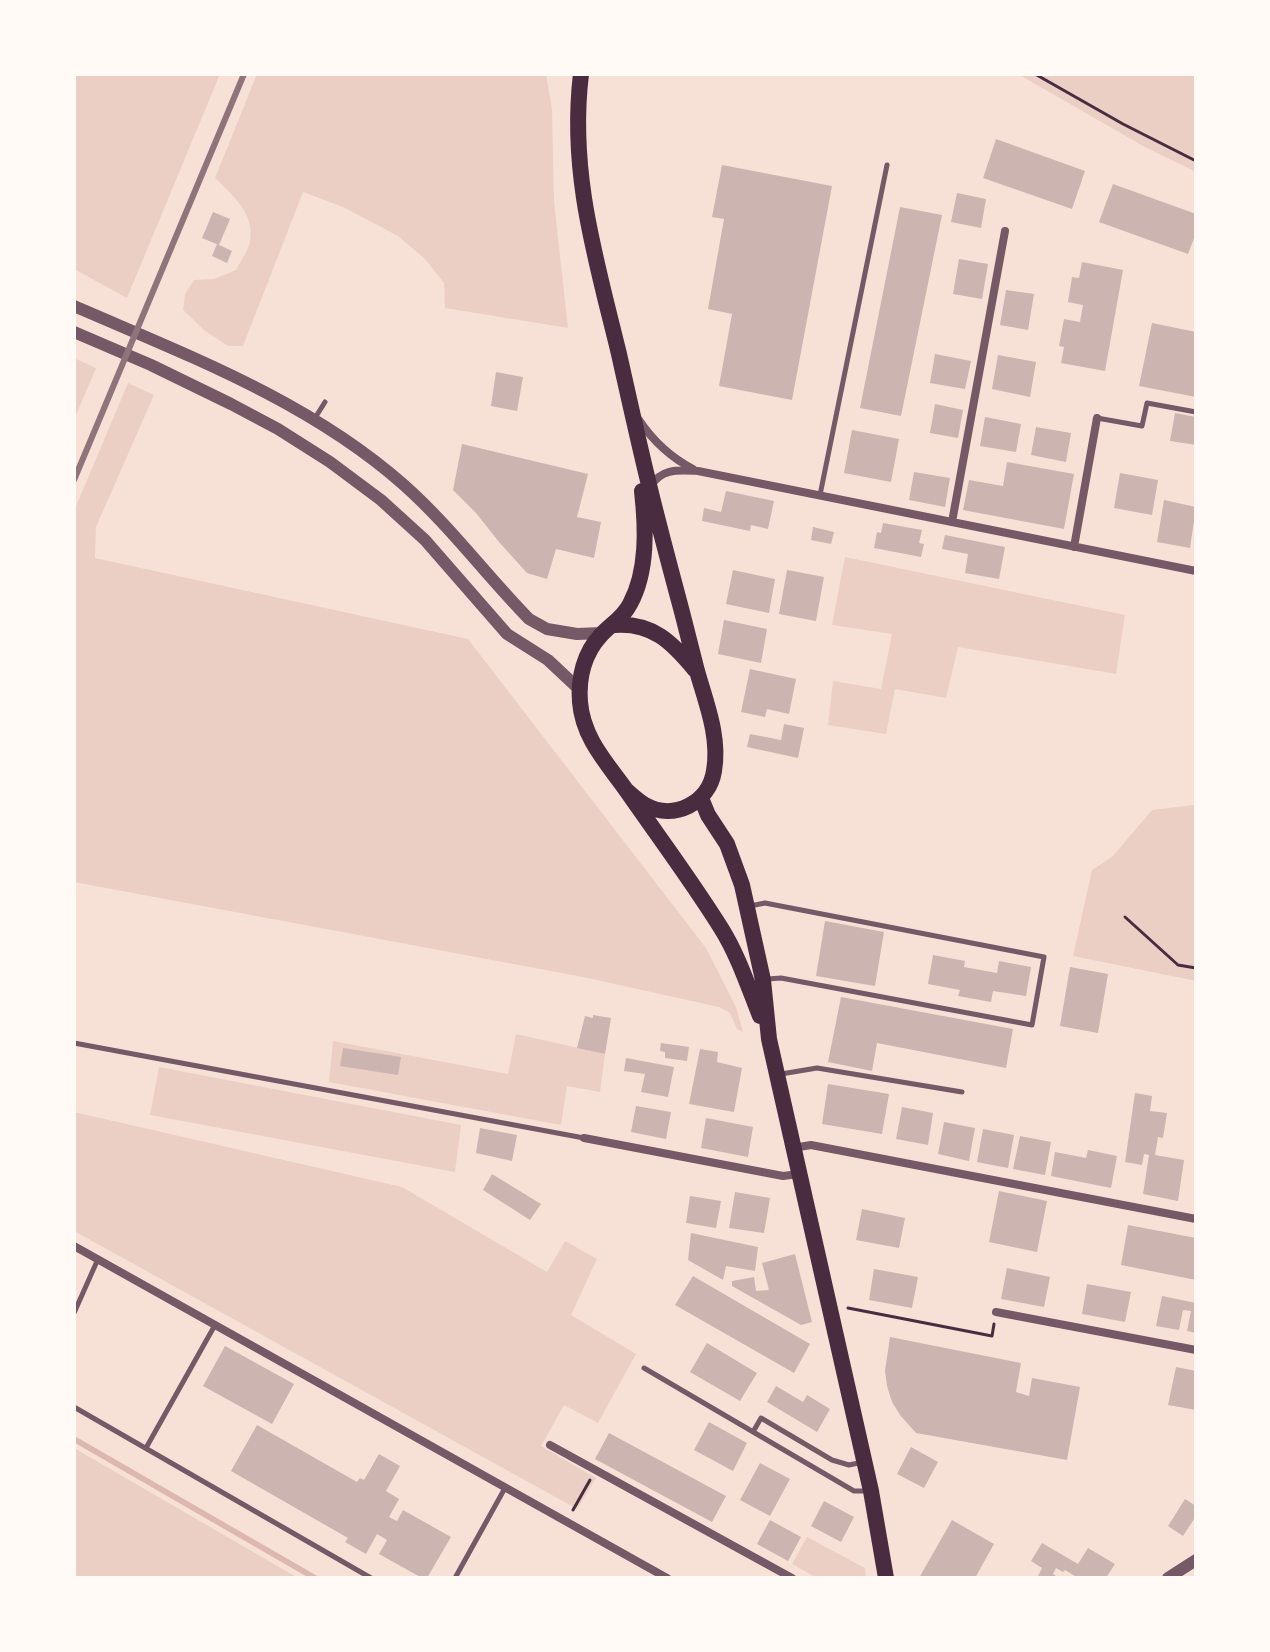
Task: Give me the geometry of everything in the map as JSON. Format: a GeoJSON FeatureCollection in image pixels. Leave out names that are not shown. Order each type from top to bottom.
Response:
{"type":"FeatureCollection","features":[{"type":"Feature","properties":{"kind":"main road"},"geometry":{"type":"LineString","coordinates":[[581,74],[577,129],[580,179],[593,249],[649,488],[710,713],[715,753],[710,786],[701,798],[687,808],[664,811],[646,805],[626,790]]}},
{"type":"Feature","properties":{"kind":"main road"},"geometry":{"type":"LineString","coordinates":[[619,355],[623,392],[640,474],[645,525],[641,574],[633,600],[624,615],[589,651],[579,682],[580,706],[587,732],[600,756],[732,947],[769,1039]]}},
{"type":"Feature","properties":{"kind":"main road"},"geometry":{"type":"LineString","coordinates":[[608,629],[631,623],[649,629],[666,640],[698,674]]}},
{"type":"Feature","properties":{"kind":"main road"},"geometry":{"type":"LineString","coordinates":[[701,798],[734,859],[747,907],[763,980],[769,1039],[871,1491],[886,1578]]}},
{"type":"Feature","properties":{"kind":"street"},"geometry":{"type":"LineString","coordinates":[[952,522],[1005,231]]}},
{"type":"Feature","properties":{"kind":"street"},"geometry":{"type":"LineString","coordinates":[[74,306],[226,373],[315,419],[359,449],[442,520],[529,619],[547,629],[577,634],[608,629]]}},
{"type":"Feature","properties":{"kind":"street"},"geometry":{"type":"LineString","coordinates":[[74,332],[231,404],[330,462],[381,500],[425,540],[507,634],[548,660],[580,690]]}},
{"type":"Feature","properties":{"kind":"street"},"geometry":{"type":"LineString","coordinates":[[632,410],[648,434],[666,452],[698,471]]}},
{"type":"Feature","properties":{"kind":"street"},"geometry":{"type":"LineString","coordinates":[[1074,547],[1097,418]]}},
{"type":"Feature","properties":{"kind":"street"},"geometry":{"type":"LineString","coordinates":[[649,488],[654,480],[667,472],[698,471],[1196,571]]}},
{"type":"Feature","properties":{"kind":"street"},"geometry":{"type":"LineString","coordinates":[[584,1138],[783,1176],[799,1174]]}},
{"type":"Feature","properties":{"kind":"street"},"geometry":{"type":"LineString","coordinates":[[793,1148],[811,1145],[1196,1219]]}},
{"type":"Feature","properties":{"kind":"street"},"geometry":{"type":"LineString","coordinates":[[74,1246],[667,1578]]}},
{"type":"Feature","properties":{"kind":"street"},"geometry":{"type":"LineString","coordinates":[[996,1312],[1196,1350]]}},
{"type":"Feature","properties":{"kind":"street"},"geometry":{"type":"LineString","coordinates":[[550,1445],[792,1578]]}},
{"type":"Feature","properties":{"kind":"street"},"geometry":{"type":"LineString","coordinates":[[1168,1578],[1196,1560]]}},
{"type":"Feature","properties":{"kind":"lane"},"geometry":{"type":"LineString","coordinates":[[819,496],[887,165]]}},
{"type":"Feature","properties":{"kind":"lane"},"geometry":{"type":"LineString","coordinates":[[315,419],[325,402]]}},
{"type":"Feature","properties":{"kind":"lane"},"geometry":{"type":"LineString","coordinates":[[1097,418],[1142,426],[1147,403],[1196,412]]}},
{"type":"Feature","properties":{"kind":"lane"},"geometry":{"type":"LineString","coordinates":[[747,907],[765,903],[1044,957],[1032,1025],[781,978],[763,980]]}},
{"type":"Feature","properties":{"kind":"lane"},"geometry":{"type":"LineString","coordinates":[[74,1043],[584,1138]]}},
{"type":"Feature","properties":{"kind":"lane"},"geometry":{"type":"LineString","coordinates":[[777,1075],[817,1068],[962,1092]]}},
{"type":"Feature","properties":{"kind":"lane"},"geometry":{"type":"LineString","coordinates":[[74,1313],[98,1259]]}},
{"type":"Feature","properties":{"kind":"lane"},"geometry":{"type":"LineString","coordinates":[[146,1448],[215,1325]]}},
{"type":"Feature","properties":{"kind":"lane"},"geometry":{"type":"LineString","coordinates":[[644,1368],[854,1491],[871,1491]]}},
{"type":"Feature","properties":{"kind":"lane"},"geometry":{"type":"LineString","coordinates":[[74,1407],[371,1578]]}},
{"type":"Feature","properties":{"kind":"lane"},"geometry":{"type":"LineString","coordinates":[[753,1432],[761,1418],[832,1460],[849,1465],[864,1462]]}},
{"type":"Feature","properties":{"kind":"lane"},"geometry":{"type":"LineString","coordinates":[[455,1578],[506,1488]]}},
{"type":"Feature","properties":{"kind":"path"},"geometry":{"type":"LineString","coordinates":[[1035,74],[1196,161]]}},
{"type":"Feature","properties":{"kind":"path"},"geometry":{"type":"LineString","coordinates":[[1125,917],[1178,965],[1196,968]]}},
{"type":"Feature","properties":{"kind":"path"},"geometry":{"type":"LineString","coordinates":[[851,1309],[992,1336],[996,1312]]}},
{"type":"Feature","properties":{"kind":"path"},"geometry":{"type":"LineString","coordinates":[[575,1507],[596,1470]]}},
{"type":"Feature","properties":{"kind":"shaded area"},"geometry":{"type":"Polygon","coordinates":[[[74,74],[220,74],[127,298],[74,269],[74,74]]]}},
{"type":"Feature","properties":{"kind":"shaded area"},"geometry":{"type":"Polygon","coordinates":[[[257,74],[546,74],[552,109],[554,201],[568,328],[445,308],[444,283],[425,259],[398,236],[343,207],[303,192],[243,346],[228,346],[205,331],[183,310],[185,294],[194,280],[214,279],[236,270],[249,245],[251,232],[246,214],[215,178],[257,74]]]}},
{"type":"Feature","properties":{"kind":"shaded area"},"geometry":{"type":"Polygon","coordinates":[[[1018,74],[1196,74],[1196,172],[1143,146],[1018,74]]]}},
{"type":"Feature","properties":{"kind":"shaded area"},"geometry":{"type":"Polygon","coordinates":[[[74,358],[96,368],[74,420],[74,358]]]}},
{"type":"Feature","properties":{"kind":"shaded area"},"geometry":{"type":"Polygon","coordinates":[[[128,383],[154,395],[96,527],[95,558],[468,639],[706,948],[736,1007],[743,1032],[737,1029],[730,1013],[719,1007],[583,977],[74,882],[74,511],[128,383]]]}},
{"type":"Feature","properties":{"kind":"shaded area"},"geometry":{"type":"Polygon","coordinates":[[[845,557],[1125,615],[1116,674],[958,647],[946,698],[895,689],[886,734],[828,725],[833,681],[881,689],[892,634],[832,625],[845,557]]]}},
{"type":"Feature","properties":{"kind":"shaded area"},"geometry":{"type":"Polygon","coordinates":[[[1196,806],[1196,981],[1073,956],[1092,870],[1112,857],[1152,810],[1196,806]]]}},
{"type":"Feature","properties":{"kind":"shaded area"},"geometry":{"type":"Polygon","coordinates":[[[516,1034],[605,1054],[600,1092],[567,1086],[561,1125],[329,1082],[333,1041],[508,1074],[516,1034]]]}},
{"type":"Feature","properties":{"kind":"shaded area"},"geometry":{"type":"Polygon","coordinates":[[[159,1067],[461,1125],[455,1172],[150,1115],[159,1067]]]}},
{"type":"Feature","properties":{"kind":"shaded area"},"geometry":{"type":"Polygon","coordinates":[[[74,1112],[402,1187],[547,1272],[565,1241],[597,1259],[571,1315],[636,1354],[598,1423],[564,1405],[541,1446],[596,1478],[577,1509],[74,1231],[74,1112]]]}},
{"type":"Feature","properties":{"kind":"shaded area"},"geometry":{"type":"Polygon","coordinates":[[[74,1448],[298,1578],[74,1578],[74,1448]]]}},
{"type":"Feature","properties":{"kind":"shaded area"},"geometry":{"type":"Polygon","coordinates":[[[807,1537],[865,1568],[866,1578],[817,1578],[792,1564],[807,1537]]]}},
{"type":"Feature","properties":{"kind":"building"},"geometry":{"type":"Polygon","coordinates":[[[996,139],[1085,171],[1072,209],[983,178],[996,139]]]}},
{"type":"Feature","properties":{"kind":"building"},"geometry":{"type":"Polygon","coordinates":[[[722,165],[832,186],[792,400],[719,386],[732,314],[708,309],[724,219],[712,217],[722,165]]]}},
{"type":"Feature","properties":{"kind":"building"},"geometry":{"type":"Polygon","coordinates":[[[1113,184],[1196,214],[1196,233],[1188,254],[1099,222],[1113,184]]]}},
{"type":"Feature","properties":{"kind":"building"},"geometry":{"type":"Polygon","coordinates":[[[957,193],[986,199],[981,228],[951,222],[957,193]]]}},
{"type":"Feature","properties":{"kind":"building"},"geometry":{"type":"Polygon","coordinates":[[[900,207],[942,215],[901,416],[860,408],[900,207]]]}},
{"type":"Feature","properties":{"kind":"building"},"geometry":{"type":"Polygon","coordinates":[[[213,212],[230,219],[219,245],[202,238],[213,212]]]}},
{"type":"Feature","properties":{"kind":"building"},"geometry":{"type":"Polygon","coordinates":[[[217,244],[232,251],[227,263],[212,256],[217,244]]]}},
{"type":"Feature","properties":{"kind":"building"},"geometry":{"type":"Polygon","coordinates":[[[959,259],[988,264],[982,299],[953,294],[959,259]]]}},
{"type":"Feature","properties":{"kind":"building"},"geometry":{"type":"Polygon","coordinates":[[[1082,262],[1123,270],[1105,371],[1061,363],[1064,347],[1059,346],[1064,319],[1080,322],[1083,305],[1068,302],[1072,277],[1079,278],[1082,262]]]}},
{"type":"Feature","properties":{"kind":"building"},"geometry":{"type":"Polygon","coordinates":[[[1006,290],[1034,294],[1028,330],[1000,325],[1006,290]]]}},
{"type":"Feature","properties":{"kind":"building"},"geometry":{"type":"Polygon","coordinates":[[[1152,323],[1196,332],[1196,397],[1139,386],[1152,323]]]}},
{"type":"Feature","properties":{"kind":"building"},"geometry":{"type":"Polygon","coordinates":[[[935,354],[971,361],[965,389],[930,383],[935,354]]]}},
{"type":"Feature","properties":{"kind":"building"},"geometry":{"type":"Polygon","coordinates":[[[998,355],[1036,362],[1030,397],[992,389],[998,355]]]}},
{"type":"Feature","properties":{"kind":"building"},"geometry":{"type":"Polygon","coordinates":[[[496,372],[523,377],[517,411],[491,406],[496,372]]]}},
{"type":"Feature","properties":{"kind":"building"},"geometry":{"type":"Polygon","coordinates":[[[935,404],[963,410],[958,438],[930,433],[935,404]]]}},
{"type":"Feature","properties":{"kind":"building"},"geometry":{"type":"Polygon","coordinates":[[[1175,413],[1196,417],[1196,445],[1170,441],[1175,413]]]}},
{"type":"Feature","properties":{"kind":"building"},"geometry":{"type":"Polygon","coordinates":[[[985,417],[1021,424],[1016,452],[980,446],[985,417]]]}},
{"type":"Feature","properties":{"kind":"building"},"geometry":{"type":"Polygon","coordinates":[[[1036,427],[1071,433],[1066,462],[1031,455],[1036,427]]]}},
{"type":"Feature","properties":{"kind":"building"},"geometry":{"type":"Polygon","coordinates":[[[852,430],[899,439],[891,482],[844,473],[852,430]]]}},
{"type":"Feature","properties":{"kind":"building"},"geometry":{"type":"Polygon","coordinates":[[[462,444],[588,474],[577,517],[601,522],[594,558],[556,549],[547,579],[527,573],[453,490],[462,444]]]}},
{"type":"Feature","properties":{"kind":"building"},"geometry":{"type":"Polygon","coordinates":[[[1007,462],[1074,474],[1064,529],[963,510],[969,480],[1003,486],[1007,462]]]}},
{"type":"Feature","properties":{"kind":"building"},"geometry":{"type":"Polygon","coordinates":[[[914,472],[950,478],[945,507],[909,500],[914,472]]]}},
{"type":"Feature","properties":{"kind":"building"},"geometry":{"type":"Polygon","coordinates":[[[1120,473],[1158,480],[1152,515],[1114,508],[1120,473]]]}},
{"type":"Feature","properties":{"kind":"building"},"geometry":{"type":"Polygon","coordinates":[[[726,491],[774,501],[768,529],[751,525],[750,531],[702,521],[704,508],[721,512],[726,491]]]}},
{"type":"Feature","properties":{"kind":"building"},"geometry":{"type":"Polygon","coordinates":[[[1164,500],[1196,507],[1190,548],[1157,542],[1164,500]]]}},
{"type":"Feature","properties":{"kind":"building"},"geometry":{"type":"Polygon","coordinates":[[[883,523],[922,530],[919,543],[924,544],[921,557],[874,548],[877,532],[881,533],[883,523]]]}},
{"type":"Feature","properties":{"kind":"building"},"geometry":{"type":"Polygon","coordinates":[[[813,527],[834,532],[831,544],[811,540],[813,527]]]}},
{"type":"Feature","properties":{"kind":"building"},"geometry":{"type":"Polygon","coordinates":[[[945,535],[1005,547],[999,579],[965,573],[968,554],[942,549],[945,535]]]}},
{"type":"Feature","properties":{"kind":"building"},"geometry":{"type":"Polygon","coordinates":[[[733,570],[775,579],[769,613],[726,604],[733,570]]]}},
{"type":"Feature","properties":{"kind":"building"},"geometry":{"type":"Polygon","coordinates":[[[787,570],[824,577],[816,621],[779,614],[787,570]]]}},
{"type":"Feature","properties":{"kind":"building"},"geometry":{"type":"Polygon","coordinates":[[[724,620],[767,629],[761,663],[718,654],[724,620]]]}},
{"type":"Feature","properties":{"kind":"building"},"geometry":{"type":"Polygon","coordinates":[[[750,669],[796,679],[789,714],[767,709],[765,717],[741,712],[750,669]]]}},
{"type":"Feature","properties":{"kind":"building"},"geometry":{"type":"Polygon","coordinates":[[[784,724],[804,728],[798,758],[747,747],[750,734],[781,740],[784,724]]]}},
{"type":"Feature","properties":{"kind":"building"},"geometry":{"type":"Polygon","coordinates":[[[825,921],[884,932],[875,986],[816,976],[825,921]]]}},
{"type":"Feature","properties":{"kind":"building"},"geometry":{"type":"Polygon","coordinates":[[[933,955],[965,961],[964,967],[997,973],[999,961],[1031,967],[1026,996],[993,991],[991,1002],[958,996],[960,990],[928,984],[933,955]]]}},
{"type":"Feature","properties":{"kind":"building"},"geometry":{"type":"Polygon","coordinates":[[[1070,967],[1108,974],[1098,1033],[1060,1026],[1070,967]]]}},
{"type":"Feature","properties":{"kind":"building"},"geometry":{"type":"Polygon","coordinates":[[[841,997],[1013,1029],[1006,1068],[877,1043],[872,1071],[828,1062],[841,997]]]}},
{"type":"Feature","properties":{"kind":"building"},"geometry":{"type":"Polygon","coordinates":[[[593,1015],[611,1018],[605,1054],[577,1048],[585,1016],[593,1018],[593,1015]]]}},
{"type":"Feature","properties":{"kind":"building"},"geometry":{"type":"Polygon","coordinates":[[[661,1043],[689,1047],[687,1061],[665,1058],[665,1052],[660,1051],[661,1043]]]}},
{"type":"Feature","properties":{"kind":"building"},"geometry":{"type":"Polygon","coordinates":[[[343,1048],[401,1057],[398,1075],[340,1066],[343,1048]]]}},
{"type":"Feature","properties":{"kind":"building"},"geometry":{"type":"Polygon","coordinates":[[[700,1049],[718,1052],[717,1062],[742,1068],[734,1112],[689,1104],[700,1049]]]}},
{"type":"Feature","properties":{"kind":"building"},"geometry":{"type":"Polygon","coordinates":[[[626,1058],[674,1067],[668,1097],[641,1092],[645,1074],[624,1071],[626,1058]]]}},
{"type":"Feature","properties":{"kind":"building"},"geometry":{"type":"Polygon","coordinates":[[[828,1084],[889,1094],[882,1134],[822,1124],[828,1084]]]}},
{"type":"Feature","properties":{"kind":"building"},"geometry":{"type":"Polygon","coordinates":[[[1135,1093],[1152,1096],[1150,1111],[1167,1113],[1163,1138],[1158,1137],[1155,1155],[1184,1160],[1178,1201],[1143,1194],[1149,1155],[1144,1154],[1142,1165],[1125,1162],[1135,1093]]]}},
{"type":"Feature","properties":{"kind":"building"},"geometry":{"type":"Polygon","coordinates":[[[636,1106],[671,1112],[666,1139],[631,1132],[636,1106]]]}},
{"type":"Feature","properties":{"kind":"building"},"geometry":{"type":"Polygon","coordinates":[[[902,1107],[933,1113],[928,1145],[896,1139],[902,1107]]]}},
{"type":"Feature","properties":{"kind":"building"},"geometry":{"type":"Polygon","coordinates":[[[706,1118],[753,1127],[748,1157],[701,1148],[706,1118]]]}},
{"type":"Feature","properties":{"kind":"building"},"geometry":{"type":"Polygon","coordinates":[[[944,1122],[975,1128],[969,1161],[938,1154],[944,1122]]]}},
{"type":"Feature","properties":{"kind":"building"},"geometry":{"type":"Polygon","coordinates":[[[480,1128],[517,1135],[512,1161],[476,1153],[480,1128]]]}},
{"type":"Feature","properties":{"kind":"building"},"geometry":{"type":"Polygon","coordinates":[[[983,1129],[1014,1135],[1008,1168],[977,1162],[983,1129]]]}},
{"type":"Feature","properties":{"kind":"building"},"geometry":{"type":"Polygon","coordinates":[[[1020,1136],[1051,1142],[1045,1175],[1013,1169],[1020,1136]]]}},
{"type":"Feature","properties":{"kind":"building"},"geometry":{"type":"Polygon","coordinates":[[[1088,1150],[1117,1156],[1111,1188],[1051,1176],[1055,1152],[1086,1158],[1088,1150]]]}},
{"type":"Feature","properties":{"kind":"building"},"geometry":{"type":"Polygon","coordinates":[[[492,1174],[541,1204],[530,1220],[483,1190],[492,1174]]]}},
{"type":"Feature","properties":{"kind":"building"},"geometry":{"type":"Polygon","coordinates":[[[999,1191],[1047,1201],[1037,1252],[989,1242],[999,1191]]]}},
{"type":"Feature","properties":{"kind":"building"},"geometry":{"type":"Polygon","coordinates":[[[735,1192],[770,1198],[764,1233],[729,1228],[735,1192]]]}},
{"type":"Feature","properties":{"kind":"building"},"geometry":{"type":"Polygon","coordinates":[[[690,1196],[721,1201],[716,1228],[686,1223],[690,1196]]]}},
{"type":"Feature","properties":{"kind":"building"},"geometry":{"type":"Polygon","coordinates":[[[862,1209],[905,1218],[899,1248],[856,1240],[862,1209]]]}},
{"type":"Feature","properties":{"kind":"building"},"geometry":{"type":"Polygon","coordinates":[[[1128,1225],[1196,1238],[1196,1280],[1121,1265],[1128,1225]]]}},
{"type":"Feature","properties":{"kind":"building"},"geometry":{"type":"Polygon","coordinates":[[[691,1233],[758,1247],[755,1271],[726,1266],[723,1280],[688,1260],[691,1233]]]}},
{"type":"Feature","properties":{"kind":"building"},"geometry":{"type":"Polygon","coordinates":[[[795,1254],[812,1322],[801,1325],[732,1286],[732,1281],[754,1277],[756,1291],[769,1290],[762,1263],[795,1254]]]}},
{"type":"Feature","properties":{"kind":"building"},"geometry":{"type":"Polygon","coordinates":[[[1007,1268],[1050,1277],[1044,1307],[1001,1299],[1007,1268]]]}},
{"type":"Feature","properties":{"kind":"building"},"geometry":{"type":"Polygon","coordinates":[[[874,1269],[918,1277],[912,1308],[869,1300],[874,1269]]]}},
{"type":"Feature","properties":{"kind":"building"},"geometry":{"type":"Polygon","coordinates":[[[693,1276],[810,1344],[794,1373],[675,1305],[693,1276]]]}},
{"type":"Feature","properties":{"kind":"building"},"geometry":{"type":"Polygon","coordinates":[[[1087,1284],[1131,1292],[1125,1322],[1082,1314],[1087,1284]]]}},
{"type":"Feature","properties":{"kind":"building"},"geometry":{"type":"Polygon","coordinates":[[[1162,1296],[1196,1303],[1196,1333],[1187,1331],[1191,1311],[1183,1310],[1179,1330],[1156,1326],[1162,1296]]]}},
{"type":"Feature","properties":{"kind":"building"},"geometry":{"type":"Polygon","coordinates":[[[890,1337],[1021,1363],[1016,1392],[1029,1396],[1032,1378],[1080,1387],[1067,1460],[916,1433],[900,1415],[887,1386],[885,1371],[890,1337]]]}},
{"type":"Feature","properties":{"kind":"building"},"geometry":{"type":"Polygon","coordinates":[[[707,1343],[757,1373],[740,1401],[690,1372],[707,1343]]]}},
{"type":"Feature","properties":{"kind":"building"},"geometry":{"type":"Polygon","coordinates":[[[225,1346],[294,1384],[272,1424],[203,1386],[225,1346]]]}},
{"type":"Feature","properties":{"kind":"building"},"geometry":{"type":"Polygon","coordinates":[[[1176,1367],[1196,1371],[1196,1410],[1168,1405],[1176,1367]]]}},
{"type":"Feature","properties":{"kind":"building"},"geometry":{"type":"Polygon","coordinates":[[[776,1386],[803,1402],[807,1395],[830,1409],[817,1432],[767,1402],[776,1386]]]}},
{"type":"Feature","properties":{"kind":"building"},"geometry":{"type":"Polygon","coordinates":[[[709,1422],[747,1443],[733,1471],[694,1450],[709,1422]]]}},
{"type":"Feature","properties":{"kind":"building"},"geometry":{"type":"Polygon","coordinates":[[[257,1425],[357,1482],[360,1478],[364,1480],[379,1454],[400,1466],[386,1491],[399,1499],[389,1517],[397,1521],[403,1510],[451,1537],[427,1578],[379,1554],[387,1540],[377,1534],[366,1554],[345,1542],[348,1538],[231,1471],[257,1425]]]}},
{"type":"Feature","properties":{"kind":"building"},"geometry":{"type":"Polygon","coordinates":[[[609,1433],[726,1496],[712,1522],[595,1459],[609,1433]]]}},
{"type":"Feature","properties":{"kind":"building"},"geometry":{"type":"Polygon","coordinates":[[[911,1447],[938,1462],[924,1488],[897,1474],[911,1447]]]}},
{"type":"Feature","properties":{"kind":"building"},"geometry":{"type":"Polygon","coordinates":[[[760,1463],[790,1479],[770,1516],[740,1500],[760,1463]]]}},
{"type":"Feature","properties":{"kind":"building"},"geometry":{"type":"Polygon","coordinates":[[[1185,1499],[1196,1506],[1196,1516],[1183,1536],[1168,1526],[1185,1499]]]}},
{"type":"Feature","properties":{"kind":"building"},"geometry":{"type":"Polygon","coordinates":[[[824,1501],[854,1517],[841,1542],[811,1526],[824,1501]]]}},
{"type":"Feature","properties":{"kind":"building"},"geometry":{"type":"Polygon","coordinates":[[[770,1520],[801,1537],[788,1561],[757,1544],[770,1520]]]}},
{"type":"Feature","properties":{"kind":"building"},"geometry":{"type":"Polygon","coordinates":[[[952,1520],[994,1544],[975,1578],[919,1578],[952,1520]]]}},
{"type":"Feature","properties":{"kind":"building"},"geometry":{"type":"Polygon","coordinates":[[[1042,1543],[1078,1564],[1088,1548],[1115,1564],[1106,1578],[1078,1578],[1056,1568],[1053,1574],[1059,1578],[1037,1578],[1042,1568],[1031,1561],[1042,1543]]]}},
{"type":"Feature","properties":{"kind":"waterway"},"geometry":{"type":"LineString","coordinates":[[74,1439],[315,1578]]}},
{"type":"Feature","properties":{"kind":"railway"},"geometry":{"type":"LineString","coordinates":[[74,480],[244,74]]}}]}
